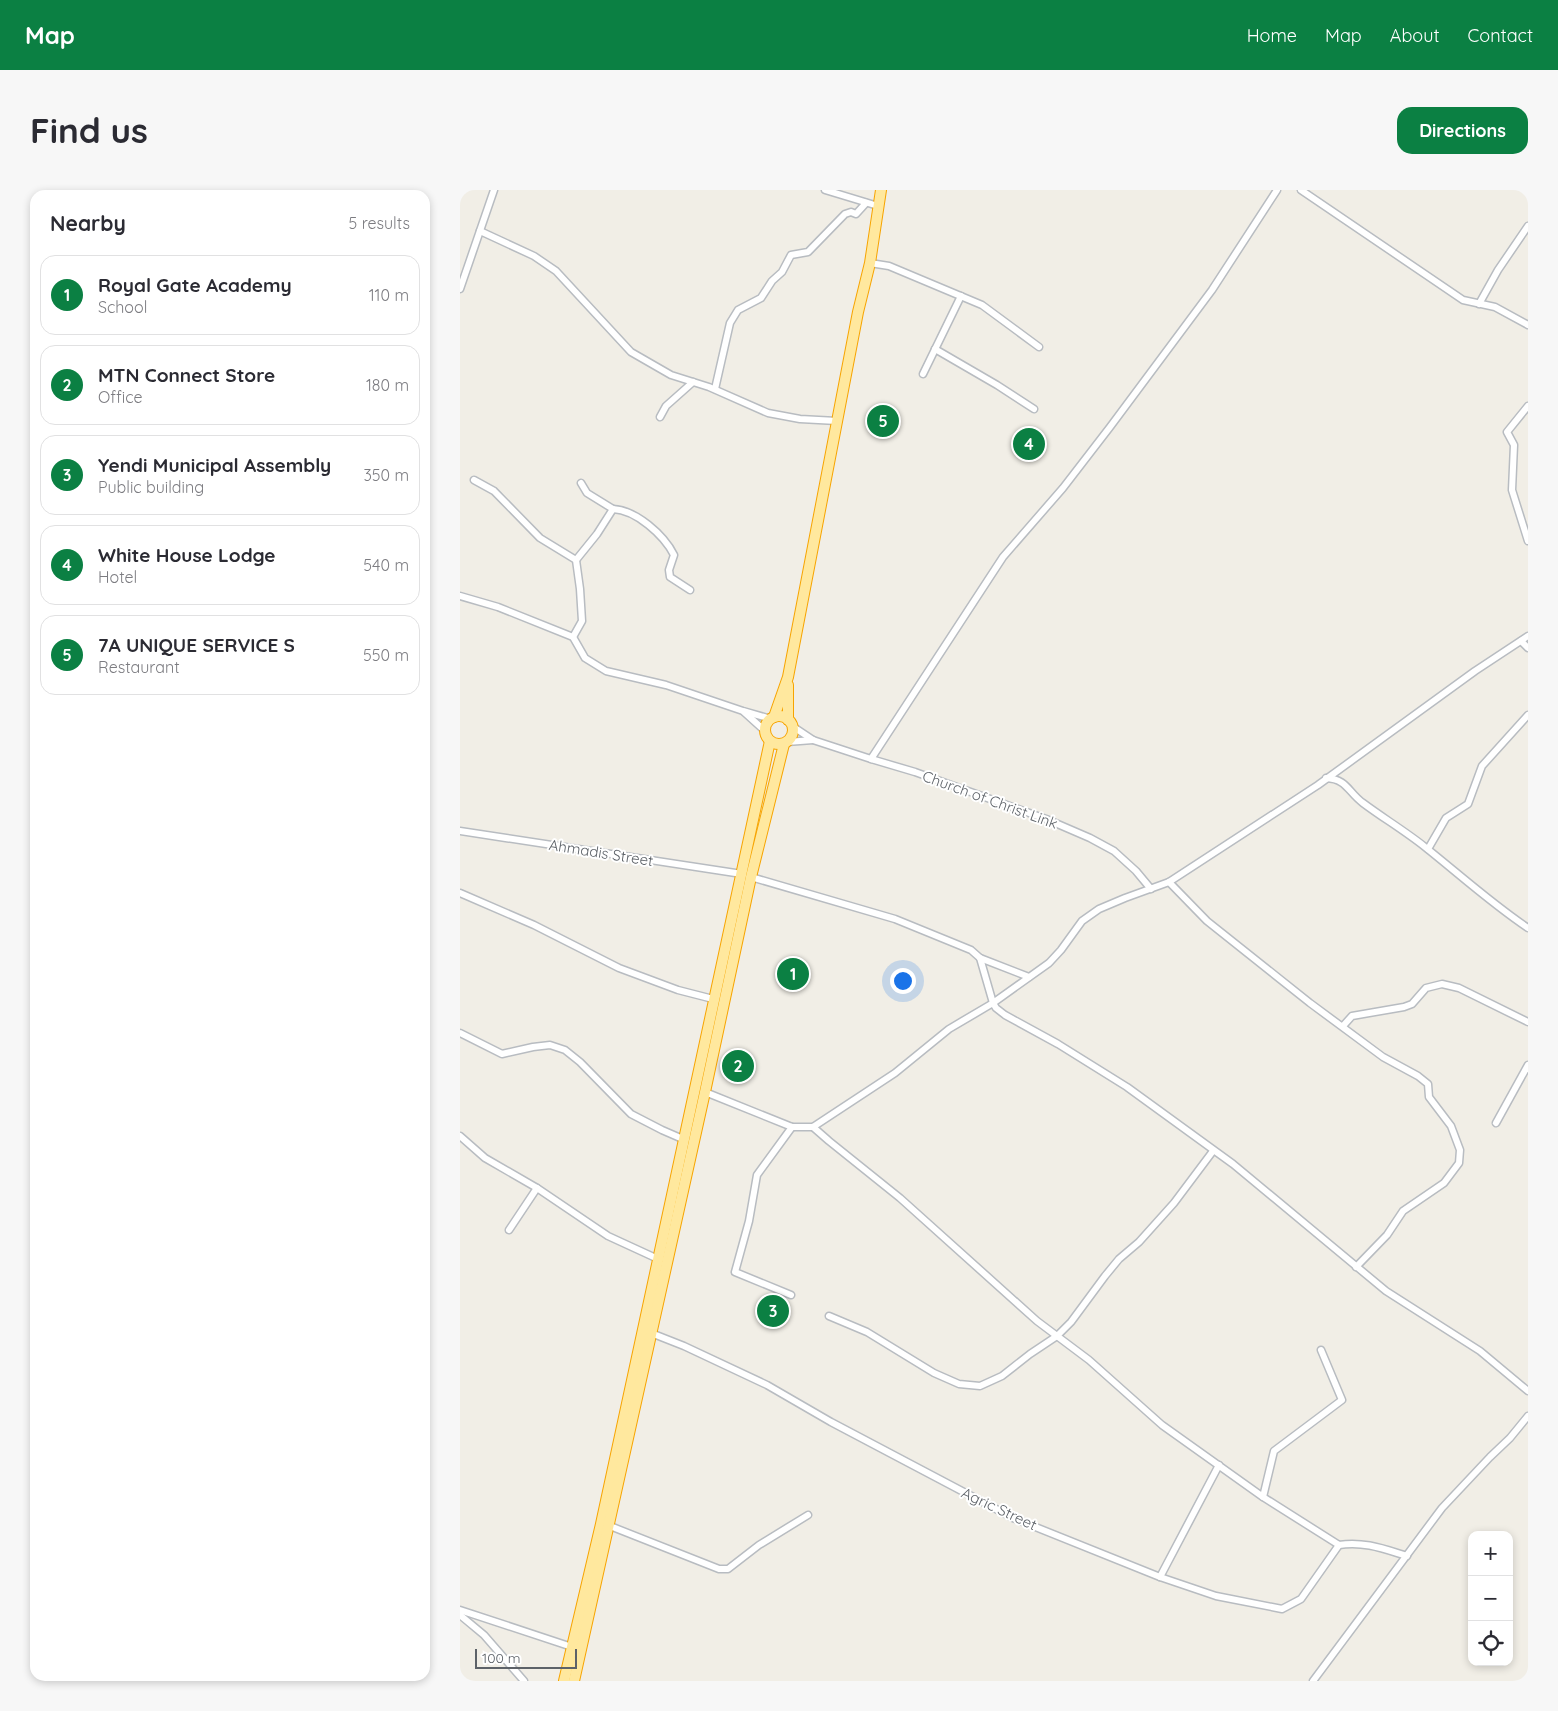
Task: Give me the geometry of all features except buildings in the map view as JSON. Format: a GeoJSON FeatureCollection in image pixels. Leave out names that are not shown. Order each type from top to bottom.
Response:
{"type":"FeatureCollection","features":[{"type":"Feature","properties":{"kind":"highway"},"geometry":{"type":"LineString","coordinates":[[564,1681],[705,1092],[746,876],[767,736],[766,724],[773,718],[788,677],[858,312],[870,263],[881,190]]}},
{"type":"Feature","properties":{"kind":"highway"},"geometry":{"type":"LineString","coordinates":[[574,1681],[610,1526],[647,1332],[658,1260],[685,1140],[713,999],[746,876],[785,743],[793,733],[790,723],[788,677]]}},
{"type":"Feature","properties":{"kind":"highway"},"geometry":{"type":"LineString","coordinates":[[773,718],[782,717],[790,723]]}},
{"type":"Feature","properties":{"kind":"highway"},"geometry":{"type":"LineString","coordinates":[[767,736],[776,744],[785,743]]}},
{"type":"Feature","properties":{"kind":"street"},"geometry":{"type":"LineString","coordinates":[[460,289],[494,190]]}},
{"type":"Feature","properties":{"kind":"street"},"geometry":{"type":"LineString","coordinates":[[824,190],[878,206]]}},
{"type":"Feature","properties":{"kind":"street"},"geometry":{"type":"LineString","coordinates":[[871,759],[1003,557],[1063,488],[1110,427],[1212,290],[1277,190]]}},
{"type":"Feature","properties":{"kind":"street"},"geometry":{"type":"LineString","coordinates":[[1301,190],[1463,300],[1495,307],[1528,325]]}},
{"type":"Feature","properties":{"kind":"street"},"geometry":{"type":"LineString","coordinates":[[714,389],[730,323],[738,310],[761,298],[782,272],[792,255],[808,252],[844,214],[851,212],[856,214],[866,202]]}},
{"type":"Feature","properties":{"kind":"street"},"geometry":{"type":"LineString","coordinates":[[1479,304],[1498,270],[1528,226]]}},
{"type":"Feature","properties":{"kind":"street"},"geometry":{"type":"LineString","coordinates":[[480,232],[534,256],[556,271],[631,352],[671,375],[714,389],[768,413],[800,419],[837,421]]}},
{"type":"Feature","properties":{"kind":"street"},"geometry":{"type":"LineString","coordinates":[[870,263],[888,266],[982,305],[1039,347]]}},
{"type":"Feature","properties":{"kind":"street"},"geometry":{"type":"LineString","coordinates":[[923,374],[961,296]]}},
{"type":"Feature","properties":{"kind":"street"},"geometry":{"type":"LineString","coordinates":[[935,349],[998,385],[1034,409]]}},
{"type":"Feature","properties":{"kind":"street"},"geometry":{"type":"LineString","coordinates":[[660,417],[666,406],[693,382]]}},
{"type":"Feature","properties":{"kind":"street"},"geometry":{"type":"LineString","coordinates":[[1528,406],[1507,432],[1514,446],[1512,490],[1528,541]]}},
{"type":"Feature","properties":{"kind":"street"},"geometry":{"type":"LineString","coordinates":[[474,480],[494,491],[540,538],[576,560]]}},
{"type":"Feature","properties":{"kind":"street"},"geometry":{"type":"LineString","coordinates":[[581,483],[588,492],[613,509],[629,512],[658,534],[670,547],[674,555],[669,570],[670,577],[690,590]]}},
{"type":"Feature","properties":{"kind":"street"},"geometry":{"type":"LineString","coordinates":[[573,638],[582,621],[576,560],[597,534],[613,509]]}},
{"type":"Feature","properties":{"kind":"street"},"geometry":{"type":"LineString","coordinates":[[460,596],[498,606],[573,638],[585,658],[606,672],[666,684],[743,711],[773,718]]}},
{"type":"Feature","properties":{"kind":"street"},"geometry":{"type":"LineString","coordinates":[[705,1092],[792,1127],[813,1127],[895,1073],[949,1029],[993,1003],[1049,963],[1082,921],[1125,898],[1169,882],[1326,778],[1475,671],[1528,636]]}},
{"type":"Feature","properties":{"kind":"street"},"geometry":{"type":"LineString","coordinates":[[1520,641],[1528,648]]}},
{"type":"Feature","properties":{"kind":"street"},"geometry":{"type":"LineString","coordinates":[[743,711],[767,736]]}},
{"type":"Feature","properties":{"kind":"street"},"geometry":{"type":"LineString","coordinates":[[1428,849],[1446,818],[1468,804],[1482,766],[1528,715]]}},
{"type":"Feature","properties":{"kind":"street","name":"Church of Christ Link"},"geometry":{"type":"LineString","coordinates":[[790,723],[813,740],[915,772],[1046,819],[1090,838],[1114,851],[1136,871],[1151,889]]}},
{"type":"Feature","properties":{"kind":"street","name":"Church of Christ Link"},"geometry":{"type":"LineString","coordinates":[[785,743],[813,740]]}},
{"type":"Feature","properties":{"kind":"street"},"geometry":{"type":"LineString","coordinates":[[1326,778],[1336,779],[1345,784],[1360,801],[1406,832],[1528,928]]}},
{"type":"Feature","properties":{"kind":"street","name":"Ahmadis Street"},"geometry":{"type":"LineString","coordinates":[[460,831],[746,876],[895,919],[971,950],[980,958],[1029,976]]}},
{"type":"Feature","properties":{"kind":"street"},"geometry":{"type":"LineString","coordinates":[[1169,882],[1207,921],[1310,1003],[1383,1057],[1418,1076],[1428,1084],[1429,1097],[1451,1126],[1460,1150],[1459,1163],[1444,1183],[1403,1211],[1387,1235],[1356,1267]]}},
{"type":"Feature","properties":{"kind":"street"},"geometry":{"type":"LineString","coordinates":[[460,893],[534,925],[619,968],[678,990],[713,999]]}},
{"type":"Feature","properties":{"kind":"street"},"geometry":{"type":"LineString","coordinates":[[980,958],[996,1008],[1127,1087],[1233,1164],[1386,1291],[1480,1351],[1528,1391]]}},
{"type":"Feature","properties":{"kind":"street"},"geometry":{"type":"LineString","coordinates":[[1343,1026],[1352,1016],[1412,1004],[1426,988],[1442,984],[1459,988],[1528,1022]]}},
{"type":"Feature","properties":{"kind":"street"},"geometry":{"type":"LineString","coordinates":[[460,1033],[502,1054],[533,1047],[550,1046],[565,1050],[580,1062],[631,1114],[685,1140]]}},
{"type":"Feature","properties":{"kind":"street"},"geometry":{"type":"LineString","coordinates":[[1496,1122],[1528,1065]]}},
{"type":"Feature","properties":{"kind":"street"},"geometry":{"type":"LineString","coordinates":[[791,1296],[736,1272],[749,1221],[757,1175],[792,1127]]}},
{"type":"Feature","properties":{"kind":"street"},"geometry":{"type":"LineString","coordinates":[[813,1127],[900,1198],[1037,1321],[1089,1360],[1162,1425],[1263,1496],[1339,1545],[1354,1542],[1407,1556]]}},
{"type":"Feature","properties":{"kind":"street"},"geometry":{"type":"LineString","coordinates":[[460,1136],[485,1158],[538,1188],[608,1236],[658,1260]]}},
{"type":"Feature","properties":{"kind":"street"},"geometry":{"type":"LineString","coordinates":[[829,1316],[867,1332],[934,1373],[959,1384],[980,1386],[1002,1376],[1057,1336],[1071,1322],[1119,1259],[1139,1242],[1174,1202],[1213,1151]]}},
{"type":"Feature","properties":{"kind":"street"},"geometry":{"type":"LineString","coordinates":[[509,1230],[538,1188]]}},
{"type":"Feature","properties":{"kind":"street","name":"Agric Street"},"geometry":{"type":"LineString","coordinates":[[647,1332],[684,1346],[767,1385],[830,1422],[1013,1518],[1160,1577],[1216,1596],[1282,1609],[1301,1599],[1339,1545]]}},
{"type":"Feature","properties":{"kind":"street"},"geometry":{"type":"LineString","coordinates":[[1263,1496],[1274,1451],[1342,1400],[1321,1350]]}},
{"type":"Feature","properties":{"kind":"street"},"geometry":{"type":"LineString","coordinates":[[1313,1681],[1442,1508],[1510,1438],[1528,1416]]}},
{"type":"Feature","properties":{"kind":"street"},"geometry":{"type":"LineString","coordinates":[[1160,1577],[1219,1465]]}},
{"type":"Feature","properties":{"kind":"street"},"geometry":{"type":"LineString","coordinates":[[610,1526],[719,1570],[728,1570],[759,1545],[808,1515]]}},
{"type":"Feature","properties":{"kind":"street"},"geometry":{"type":"LineString","coordinates":[[460,1610],[572,1647]]}},
{"type":"Feature","properties":{"kind":"street"},"geometry":{"type":"LineString","coordinates":[[460,1615],[484,1635],[524,1681]]}},
{"type":"Feature","properties":{"kind":"place","name":"7A UNIQUE SERVICE S"},"geometry":{"type":"Point","coordinates":[883,421]}},
{"type":"Feature","properties":{"kind":"place","name":"White House Lodge"},"geometry":{"type":"Point","coordinates":[1029,444]}},
{"type":"Feature","properties":{"kind":"place","name":"Royal Gate Academy"},"geometry":{"type":"Point","coordinates":[793,974]}},
{"type":"Feature","properties":{"kind":"place","name":"MTN Connect Store"},"geometry":{"type":"Point","coordinates":[738,1066]}},
{"type":"Feature","properties":{"kind":"place","name":"Yendi Municipal Assembly"},"geometry":{"type":"Point","coordinates":[773,1311]}}]}
